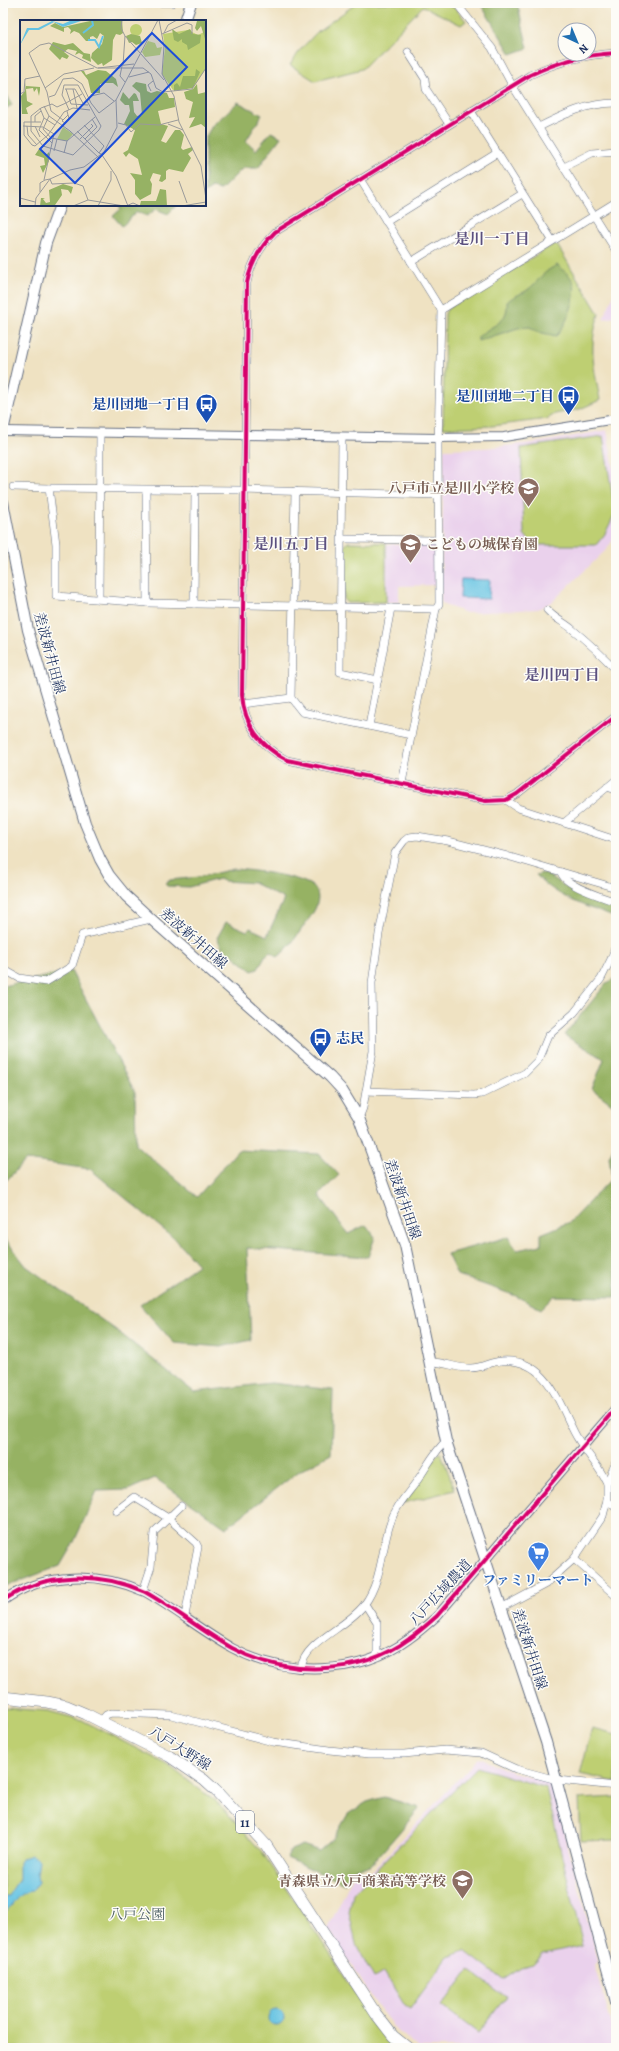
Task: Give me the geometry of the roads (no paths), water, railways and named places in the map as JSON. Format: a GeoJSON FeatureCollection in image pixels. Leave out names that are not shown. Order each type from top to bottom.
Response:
{"type":"FeatureCollection","features":[{"type":"Feature","properties":{"kind":"main road"},"geometry":{"type":"LineString","coordinates":[[186,20],[191,3]]}},
{"type":"Feature","properties":{"kind":"main road"},"geometry":{"type":"LineString","coordinates":[[3,431],[46,243],[60,206]]}},
{"type":"Feature","properties":{"kind":"main road","name":"差波新井田線"},"geometry":{"type":"LineString","coordinates":[[3,502],[28,630],[86,823],[100,859],[109,875],[126,896],[151,919],[330,1077],[342,1090],[359,1118],[405,1245],[446,1441],[557,1780],[616,2002]]}},
{"type":"Feature","properties":{"kind":"main road","name":"八戸大野線"},"geometry":{"type":"LineString","coordinates":[[3,1697],[30,1699],[67,1706],[101,1721],[169,1756],[189,1769],[215,1790],[254,1831],[284,1871],[376,2014],[393,2036],[408,2048]]}},
{"type":"Feature","properties":{"kind":"street"},"geometry":{"type":"LineString","coordinates":[[152,3],[172,3]]}},
{"type":"Feature","properties":{"kind":"street"},"geometry":{"type":"LineString","coordinates":[[456,3],[492,48],[512,85],[616,251]]}},
{"type":"Feature","properties":{"kind":"street"},"geometry":{"type":"LineString","coordinates":[[408,52],[425,79],[426,89],[449,124]]}},
{"type":"Feature","properties":{"kind":"street"},"geometry":{"type":"LineString","coordinates":[[616,53],[570,58],[530,74],[275,232],[264,243],[255,256],[247,283],[243,605],[243,704],[248,720],[264,744],[280,756],[310,765],[486,801],[506,800],[525,789],[616,716]]}},
{"type":"Feature","properties":{"kind":"street"},"geometry":{"type":"LineString","coordinates":[[539,127],[571,110],[596,104],[616,103]]}},
{"type":"Feature","properties":{"kind":"street"},"geometry":{"type":"LineString","coordinates":[[471,110],[552,240]]}},
{"type":"Feature","properties":{"kind":"street"},"geometry":{"type":"LineString","coordinates":[[564,167],[592,153],[616,151]]}},
{"type":"Feature","properties":{"kind":"street"},"geometry":{"type":"LineString","coordinates":[[386,222],[497,153]]}},
{"type":"Feature","properties":{"kind":"street"},"geometry":{"type":"LineString","coordinates":[[360,179],[441,310],[438,438],[439,604],[436,609],[402,783]]}},
{"type":"Feature","properties":{"kind":"street"},"geometry":{"type":"LineString","coordinates":[[412,262],[522,194]]}},
{"type":"Feature","properties":{"kind":"street"},"geometry":{"type":"LineString","coordinates":[[441,310],[552,240],[616,202]]}},
{"type":"Feature","properties":{"kind":"street"},"geometry":{"type":"LineString","coordinates":[[3,431],[342,437],[504,437],[616,419]]}},
{"type":"Feature","properties":{"kind":"street"},"geometry":{"type":"LineString","coordinates":[[99,599],[101,488],[100,433]]}},
{"type":"Feature","properties":{"kind":"street"},"geometry":{"type":"LineString","coordinates":[[342,437],[340,672],[378,680]]}},
{"type":"Feature","properties":{"kind":"street"},"geometry":{"type":"LineString","coordinates":[[13,487],[438,494]]}},
{"type":"Feature","properties":{"kind":"street"},"geometry":{"type":"LineString","coordinates":[[49,488],[56,544],[56,596],[147,603],[436,609]]}},
{"type":"Feature","properties":{"kind":"street"},"geometry":{"type":"LineString","coordinates":[[194,604],[195,489]]}},
{"type":"Feature","properties":{"kind":"street"},"geometry":{"type":"LineString","coordinates":[[146,490],[147,603]]}},
{"type":"Feature","properties":{"kind":"street"},"geometry":{"type":"LineString","coordinates":[[295,491],[291,698],[302,712],[411,735]]}},
{"type":"Feature","properties":{"kind":"street"},"geometry":{"type":"LineString","coordinates":[[342,539],[438,540]]}},
{"type":"Feature","properties":{"kind":"street"},"geometry":{"type":"LineString","coordinates":[[369,726],[391,608]]}},
{"type":"Feature","properties":{"kind":"street"},"geometry":{"type":"LineString","coordinates":[[548,610],[554,617],[568,625],[589,643],[616,670]]}},
{"type":"Feature","properties":{"kind":"street"},"geometry":{"type":"LineString","coordinates":[[243,704],[291,698]]}},
{"type":"Feature","properties":{"kind":"street"},"geometry":{"type":"LineString","coordinates":[[565,822],[616,780]]}},
{"type":"Feature","properties":{"kind":"street"},"geometry":{"type":"LineString","coordinates":[[607,787],[616,790]]}},
{"type":"Feature","properties":{"kind":"street"},"geometry":{"type":"LineString","coordinates":[[506,800],[518,808],[565,822],[616,840]]}},
{"type":"Feature","properties":{"kind":"street"},"geometry":{"type":"LineString","coordinates":[[359,1118],[363,1108],[373,1051],[372,983],[388,886],[395,853],[399,845],[409,837],[417,836],[448,841],[507,856],[616,888]]}},
{"type":"Feature","properties":{"kind":"street"},"geometry":{"type":"LineString","coordinates":[[561,872],[562,876],[570,884],[616,902]]}},
{"type":"Feature","properties":{"kind":"street"},"geometry":{"type":"LineString","coordinates":[[3,969],[19,978],[46,982],[72,966],[82,935],[151,919]]}},
{"type":"Feature","properties":{"kind":"street"},"geometry":{"type":"LineString","coordinates":[[366,1091],[474,1095],[482,1094],[525,1073],[538,1060],[548,1036],[574,1013],[600,979],[611,959],[616,945]]}},
{"type":"Feature","properties":{"kind":"street"},"geometry":{"type":"LineString","coordinates":[[429,1362],[440,1361],[466,1368],[475,1368],[502,1361],[516,1362],[531,1367],[552,1387],[582,1446],[601,1471],[607,1483]]}},
{"type":"Feature","properties":{"kind":"street","name":"八戸広域農道"},"geometry":{"type":"LineString","coordinates":[[3,1601],[34,1586],[68,1578],[102,1578],[143,1591],[185,1616],[216,1638],[246,1654],[275,1664],[301,1668],[338,1667],[377,1656],[408,1640],[432,1620],[616,1408]]}},
{"type":"Feature","properties":{"kind":"street"},"geometry":{"type":"LineString","coordinates":[[301,1668],[303,1658],[307,1653],[321,1640],[345,1624],[365,1604],[377,1581],[394,1511],[420,1477],[430,1459],[446,1441]]}},
{"type":"Feature","properties":{"kind":"street"},"geometry":{"type":"LineString","coordinates":[[501,1608],[546,1584],[574,1559],[603,1516],[607,1500],[607,1483],[616,1463]]}},
{"type":"Feature","properties":{"kind":"street"},"geometry":{"type":"LineString","coordinates":[[116,1511],[134,1496],[168,1518],[187,1534],[198,1547],[185,1616]]}},
{"type":"Feature","properties":{"kind":"street"},"geometry":{"type":"LineString","coordinates":[[607,1500],[616,1508]]}},
{"type":"Feature","properties":{"kind":"street"},"geometry":{"type":"LineString","coordinates":[[143,1591],[151,1567],[154,1532],[181,1506]]}},
{"type":"Feature","properties":{"kind":"street"},"geometry":{"type":"LineString","coordinates":[[574,1559],[616,1596]]}},
{"type":"Feature","properties":{"kind":"street"},"geometry":{"type":"LineString","coordinates":[[365,1604],[377,1623],[377,1656]]}},
{"type":"Feature","properties":{"kind":"street"},"geometry":{"type":"LineString","coordinates":[[101,1721],[106,1715],[111,1713],[171,1715],[273,1742],[329,1750],[369,1754],[404,1754],[445,1750],[481,1753],[516,1769],[557,1780],[616,1786]]}},
{"type":"Feature","properties":{"kind":"water"},"geometry":{"type":"Polygon","coordinates":[[[461,579],[490,580],[489,599],[460,598],[461,579]]]}},
{"type":"Feature","properties":{"kind":"water"},"geometry":{"type":"Polygon","coordinates":[[[31,1855],[39,1860],[37,1875],[38,1882],[32,1891],[21,1894],[11,1906],[3,1912],[3,1896],[8,1896],[19,1879],[19,1862],[22,1858],[31,1855]]]}},
{"type":"Feature","properties":{"kind":"water"},"geometry":{"type":"Polygon","coordinates":[[[276,2010],[282,2012],[284,2018],[282,2024],[276,2026],[270,2024],[268,2018],[270,2012],[276,2010]]]}},
{"type":"Feature","properties":{"kind":"place","name":"是川団地二丁目"},"geometry":{"type":"Point","coordinates":[569,416]}},
{"type":"Feature","properties":{"kind":"place","name":"是川団地一丁目"},"geometry":{"type":"Point","coordinates":[206,424]}},
{"type":"Feature","properties":{"kind":"place","name":"八戸市立是川小学校"},"geometry":{"type":"Point","coordinates":[529,508]}},
{"type":"Feature","properties":{"kind":"place","name":"こどもの城保育園"},"geometry":{"type":"Point","coordinates":[411,564]}},
{"type":"Feature","properties":{"kind":"place","name":"志民"},"geometry":{"type":"Point","coordinates":[320,1058]}},
{"type":"Feature","properties":{"kind":"place","name":"ファミリーマート"},"geometry":{"type":"Point","coordinates":[538,1572]}},
{"type":"Feature","properties":{"kind":"place","name":"青森県立八戸商業高等学校"},"geometry":{"type":"Point","coordinates":[462,1900]}},
{"type":"Feature","properties":{"kind":"district","name":"是川一丁目"},"geometry":{"type":"Point","coordinates":[492,239]}},
{"type":"Feature","properties":{"kind":"district","name":"是川五丁目"},"geometry":{"type":"Point","coordinates":[291,544]}},
{"type":"Feature","properties":{"kind":"district","name":"是川四丁目"},"geometry":{"type":"Point","coordinates":[562,675]}},
{"type":"Feature","properties":{"kind":"park label","name":"八戸公園"},"geometry":{"type":"Point","coordinates":[137,1914]}}]}
